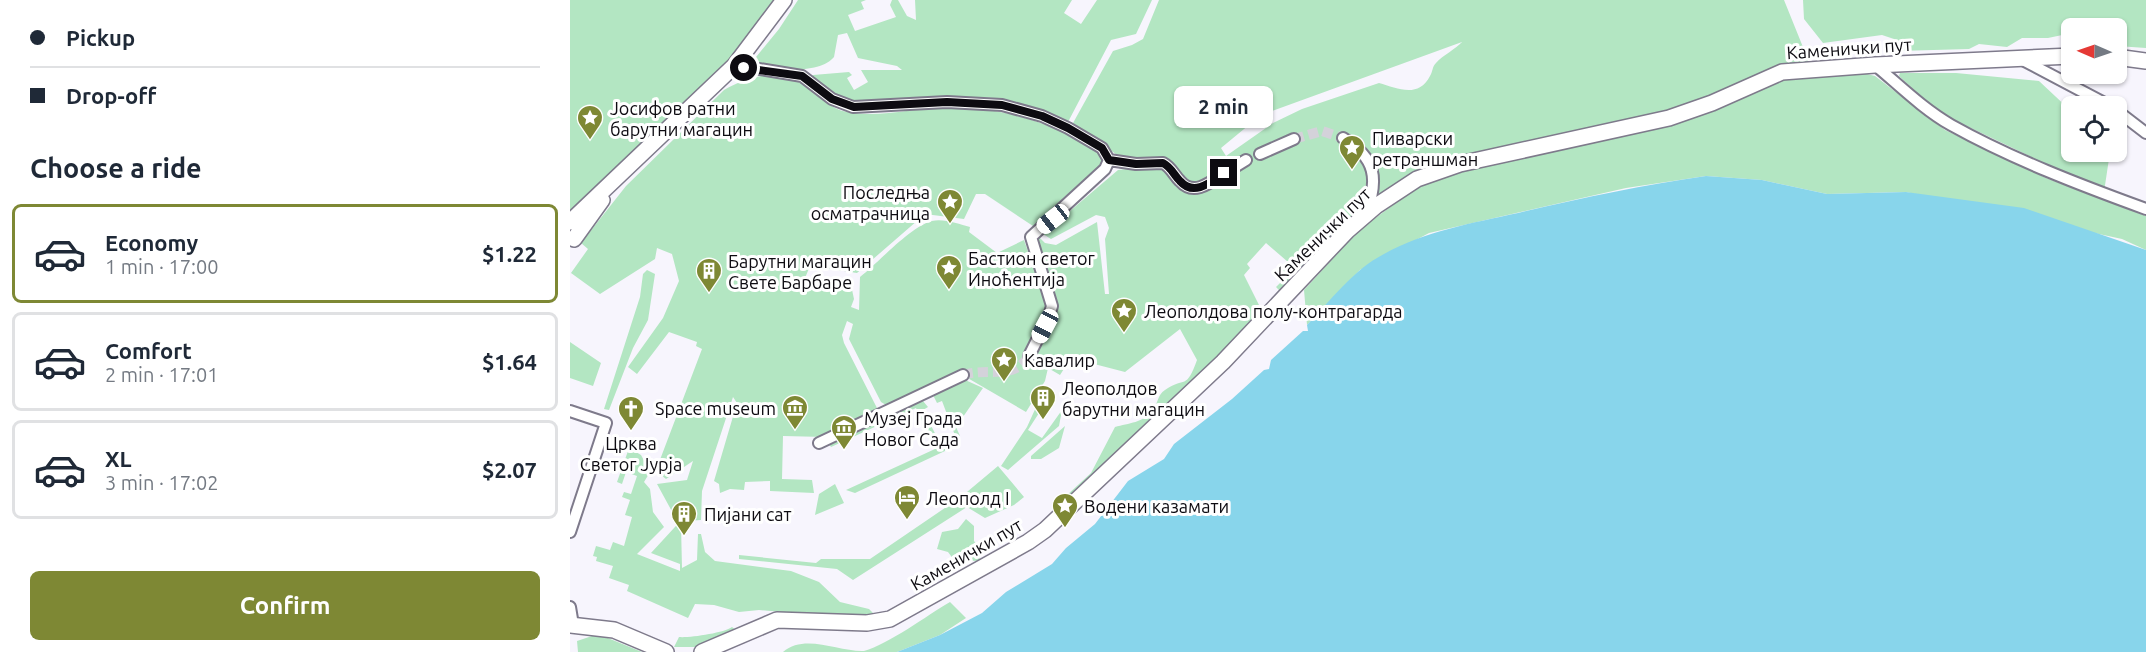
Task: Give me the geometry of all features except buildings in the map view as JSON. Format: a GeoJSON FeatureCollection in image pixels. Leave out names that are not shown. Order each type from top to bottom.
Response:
{"type":"FeatureCollection","features":[{"type":"Feature","properties":{"kind":"main road"},"geometry":{"type":"LineString","coordinates":[[570,222],[735,66],[784,0]]}},
{"type":"Feature","properties":{"kind":"main road","name":"Каменички пут"},"geometry":{"type":"LineString","coordinates":[[702,652],[777,620],[867,623],[890,619],[955,585],[1028,542],[1045,530],[1223,362],[1309,270],[1366,214],[1417,179],[1460,164],[1669,118],[1712,103],[1782,72],[2061,56]]}},
{"type":"Feature","properties":{"kind":"main road"},"geometry":{"type":"LineString","coordinates":[[2127,58],[2146,61]]}},
{"type":"Feature","properties":{"kind":"main road"},"geometry":{"type":"LineString","coordinates":[[574,239],[619,177]]}},
{"type":"Feature","properties":{"kind":"main road"},"geometry":{"type":"LineString","coordinates":[[571,628],[614,630],[666,652]]}},
{"type":"Feature","properties":{"kind":"street"},"geometry":{"type":"LineString","coordinates":[[2018,58],[2091,96]]}},
{"type":"Feature","properties":{"kind":"street"},"geometry":{"type":"LineString","coordinates":[[1875,65],[1908,94],[1951,124],[2059,176],[2146,209]]}},
{"type":"Feature","properties":{"kind":"street"},"geometry":{"type":"LineString","coordinates":[[735,66],[802,76],[832,99],[854,107],[947,102],[1010,106],[1068,128],[1102,148],[1109,160]]}},
{"type":"Feature","properties":{"kind":"street"},"geometry":{"type":"LineString","coordinates":[[2127,119],[2146,133]]}},
{"type":"Feature","properties":{"kind":"street"},"geometry":{"type":"LineString","coordinates":[[1343,138],[1359,147],[1373,171],[1373,191],[1366,214]]}},
{"type":"Feature","properties":{"kind":"street"},"geometry":{"type":"LineString","coordinates":[[1260,153],[1294,139]]}},
{"type":"Feature","properties":{"kind":"street"},"geometry":{"type":"LineString","coordinates":[[1109,160],[1128,163],[1163,163],[1182,184],[1193,189],[1204,186],[1246,160]]}},
{"type":"Feature","properties":{"kind":"street"},"geometry":{"type":"LineString","coordinates":[[1029,356],[1052,306],[1031,237],[1105,169],[1109,160]]}},
{"type":"Feature","properties":{"kind":"street"},"geometry":{"type":"LineString","coordinates":[[819,443],[963,375]]}},
{"type":"Feature","properties":{"kind":"street"},"geometry":{"type":"LineString","coordinates":[[570,411],[606,423],[574,508],[570,532]]}},
{"type":"Feature","properties":{"kind":"street"},"geometry":{"type":"LineString","coordinates":[[570,607],[571,628]]}},
{"type":"Feature","properties":{"kind":"green space"},"geometry":{"type":"Polygon","coordinates":[[[570,0],[780,0],[732,61],[570,211],[570,0]]]}},
{"type":"Feature","properties":{"kind":"green space"},"geometry":{"type":"Polygon","coordinates":[[[798,0],[866,0],[861,2],[864,9],[848,15],[855,31],[896,17],[890,5],[892,0],[898,0],[907,16],[916,20],[915,0],[1072,0],[1064,13],[1081,24],[1097,0],[1152,0],[1136,34],[1111,40],[1068,122],[1040,109],[994,98],[948,96],[847,103],[812,78],[813,75],[849,72],[852,75],[847,78],[854,90],[868,82],[861,70],[902,70],[897,66],[858,58],[847,33],[838,35],[834,57],[818,66],[795,70],[771,68],[752,62],[779,29],[798,0]]]}},
{"type":"Feature","properties":{"kind":"green space"},"geometry":{"type":"Polygon","coordinates":[[[1159,0],[1784,0],[1809,62],[1691,106],[1416,175],[1276,300],[1273,297],[1279,290],[1276,287],[1285,278],[1279,272],[1288,262],[1266,243],[1247,264],[1250,268],[1244,275],[1263,313],[1247,334],[1068,500],[1066,496],[1091,473],[1115,427],[1145,418],[1153,410],[1162,392],[1190,376],[1197,360],[1180,329],[1125,372],[1071,358],[1060,375],[1048,368],[1045,381],[1026,412],[959,373],[886,405],[881,402],[849,339],[853,324],[847,321],[842,335],[844,343],[878,410],[825,437],[783,436],[782,479],[812,480],[814,493],[770,491],[770,481],[745,482],[744,490],[730,489],[720,493],[719,484],[714,481],[737,403],[733,397],[702,491],[701,520],[686,521],[681,525],[682,568],[697,560],[698,534],[701,534],[705,552],[715,561],[791,571],[819,582],[840,602],[869,609],[877,617],[856,618],[759,610],[739,612],[714,605],[695,604],[688,618],[627,591],[629,585],[609,578],[613,566],[596,561],[597,557],[593,556],[596,546],[610,550],[613,542],[624,546],[632,517],[625,515],[630,500],[622,497],[624,492],[631,494],[637,476],[626,472],[622,484],[617,482],[628,451],[631,449],[641,455],[650,472],[644,482],[650,489],[653,512],[664,527],[637,554],[680,571],[680,564],[651,553],[686,515],[685,507],[675,517],[657,484],[687,480],[693,461],[666,479],[661,475],[658,465],[702,349],[696,346],[697,342],[669,332],[637,374],[628,367],[663,318],[679,281],[672,254],[657,248],[655,259],[600,294],[571,273],[588,249],[581,243],[626,186],[724,90],[753,78],[775,75],[796,79],[830,105],[859,114],[947,107],[967,107],[1007,113],[1047,125],[1084,142],[1102,152],[1103,162],[1033,226],[985,194],[976,194],[964,219],[925,214],[857,273],[810,266],[805,278],[811,282],[819,280],[851,285],[854,299],[851,307],[859,310],[860,277],[914,230],[932,221],[946,221],[970,227],[969,232],[997,253],[1024,240],[1037,278],[1054,312],[1036,242],[1039,237],[1045,243],[1056,245],[1097,222],[1105,294],[1109,294],[1105,239],[1109,228],[1105,217],[1096,215],[1051,239],[1043,234],[1118,170],[1135,168],[1073,123],[1113,51],[1143,39],[1159,0]],[[1462,42],[1261,115],[1221,148],[1226,156],[1273,123],[1302,109],[1379,83],[1407,90],[1420,88],[1430,76],[1436,63],[1462,42]]]}},
{"type":"Feature","properties":{"kind":"green space"},"geometry":{"type":"Polygon","coordinates":[[[1803,0],[2146,0],[2146,48],[2127,47],[2127,18],[2061,18],[2061,35],[2048,38],[2022,38],[2007,47],[1979,44],[1969,49],[1898,51],[1897,40],[1882,35],[1823,43],[1804,19],[1803,0]]]}},
{"type":"Feature","properties":{"kind":"green space"},"geometry":{"type":"Polygon","coordinates":[[[1863,73],[1875,76],[1945,130],[2046,178],[2146,216],[2146,250],[2122,239],[1906,192],[1827,194],[1762,180],[1706,176],[1626,188],[1429,233],[1360,270],[1307,325],[1304,290],[1358,231],[1421,184],[1786,78],[1863,73]]]}},
{"type":"Feature","properties":{"kind":"green space"},"geometry":{"type":"Polygon","coordinates":[[[1900,73],[1956,73],[2039,81],[2061,102],[2061,162],[2108,162],[2104,192],[1950,118],[1928,103],[1899,76],[1900,73]]]}},
{"type":"Feature","properties":{"kind":"green space"},"geometry":{"type":"Polygon","coordinates":[[[647,270],[655,274],[648,320],[633,348],[609,410],[604,409],[640,297],[643,274],[647,270]]]}},
{"type":"Feature","properties":{"kind":"green space"},"geometry":{"type":"Polygon","coordinates":[[[570,342],[601,363],[593,386],[570,378],[570,342]]]}},
{"type":"Feature","properties":{"kind":"green space"},"geometry":{"type":"Polygon","coordinates":[[[963,379],[983,388],[956,427],[960,436],[956,438],[942,401],[937,403],[933,395],[963,379]]]}},
{"type":"Feature","properties":{"kind":"green space"},"geometry":{"type":"Polygon","coordinates":[[[1042,394],[1048,399],[1028,430],[1042,438],[1062,410],[1059,426],[1008,470],[1001,466],[1027,427],[1042,394]]]}},
{"type":"Feature","properties":{"kind":"green space"},"geometry":{"type":"Polygon","coordinates":[[[923,401],[928,407],[923,410],[941,445],[946,443],[945,451],[855,493],[846,490],[935,449],[916,408],[831,447],[829,444],[923,401]]]}},
{"type":"Feature","properties":{"kind":"green space"},"geometry":{"type":"Polygon","coordinates":[[[1065,426],[1059,448],[1041,459],[1031,459],[1031,456],[1065,426]]]}},
{"type":"Feature","properties":{"kind":"green space"},"geometry":{"type":"Polygon","coordinates":[[[998,466],[1024,497],[1014,505],[985,518],[967,507],[853,580],[837,569],[739,559],[739,555],[816,563],[821,559],[870,559],[961,497],[998,466]]]}},
{"type":"Feature","properties":{"kind":"green space"},"geometry":{"type":"Polygon","coordinates":[[[835,484],[844,503],[815,515],[819,494],[835,484]]]}},
{"type":"Feature","properties":{"kind":"green space"},"geometry":{"type":"Polygon","coordinates":[[[966,519],[974,526],[974,541],[982,551],[979,561],[954,560],[948,552],[937,549],[942,532],[958,529],[966,519]]]}},
{"type":"Feature","properties":{"kind":"green space"},"geometry":{"type":"Polygon","coordinates":[[[950,602],[966,618],[940,635],[897,652],[783,652],[801,644],[864,651],[896,636],[950,602]]]}},
{"type":"Feature","properties":{"kind":"green space"},"geometry":{"type":"Polygon","coordinates":[[[732,627],[737,631],[701,647],[674,647],[679,637],[706,635],[732,627]]]}},
{"type":"Feature","properties":{"kind":"green space"},"geometry":{"type":"Polygon","coordinates":[[[598,634],[642,652],[578,652],[577,641],[598,634]]]}},
{"type":"Feature","properties":{"kind":"water"},"geometry":{"type":"Polygon","coordinates":[[[1706,176],[1762,180],[1827,194],[1906,192],[2024,208],[2146,250],[2146,652],[897,652],[940,635],[982,613],[1006,592],[1052,564],[1066,548],[1095,524],[1128,481],[1164,459],[1174,444],[1232,399],[1264,370],[1269,369],[1271,360],[1303,331],[1308,331],[1307,325],[1343,286],[1362,268],[1384,254],[1416,239],[1466,224],[1612,192],[1706,176]]]}},
{"type":"Feature","properties":{"kind":"tunnel"},"geometry":{"type":"LineString","coordinates":[[1294,139],[1322,131],[1343,138]]}},
{"type":"Feature","properties":{"kind":"tunnel"},"geometry":{"type":"LineString","coordinates":[[963,375],[1008,371],[1023,364],[1029,356]]}},
{"type":"Feature","properties":{"kind":"place","name":"Јосифов ратни барутни магацин"},"geometry":{"type":"Point","coordinates":[590,141]}},
{"type":"Feature","properties":{"kind":"place","name":"Пиварски ретраншман"},"geometry":{"type":"Point","coordinates":[1352,171]}},
{"type":"Feature","properties":{"kind":"place","name":"Последња осматрачница"},"geometry":{"type":"Point","coordinates":[950,225]}},
{"type":"Feature","properties":{"kind":"place","name":"Бастион светог Иноћентија"},"geometry":{"type":"Point","coordinates":[949,291]}},
{"type":"Feature","properties":{"kind":"place","name":"Барутни магацин Свете Барбаре"},"geometry":{"type":"Point","coordinates":[709,294]}},
{"type":"Feature","properties":{"kind":"place","name":"Леополдова полу-контрагарда"},"geometry":{"type":"Point","coordinates":[1124,334]}},
{"type":"Feature","properties":{"kind":"place","name":"Кавалир"},"geometry":{"type":"Point","coordinates":[1004,383]}},
{"type":"Feature","properties":{"kind":"place","name":"Леополдов барутни магацин"},"geometry":{"type":"Point","coordinates":[1043,421]}},
{"type":"Feature","properties":{"kind":"place","name":"Space museum"},"geometry":{"type":"Point","coordinates":[795,431]}},
{"type":"Feature","properties":{"kind":"place","name":"Црква Светог Јурја"},"geometry":{"type":"Point","coordinates":[631,432]}},
{"type":"Feature","properties":{"kind":"place","name":"Музеј Града Новог Сада"},"geometry":{"type":"Point","coordinates":[844,451]}},
{"type":"Feature","properties":{"kind":"place","name":"Леополд I"},"geometry":{"type":"Point","coordinates":[907,521]}},
{"type":"Feature","properties":{"kind":"place","name":"Водени казамати"},"geometry":{"type":"Point","coordinates":[1065,529]}},
{"type":"Feature","properties":{"kind":"place","name":"Пијани сат"},"geometry":{"type":"Point","coordinates":[684,537]}},
{"type":"Feature","properties":{"kind":"route"},"geometry":{"type":"LineString","coordinates":[[744,68],[787,72],[802,76],[832,99],[854,107],[978,102],[1018,109],[1042,116],[1068,128],[1102,148],[1109,160],[1136,164],[1163,163],[1182,184],[1193,189],[1204,186],[1224,173]]}}]}
